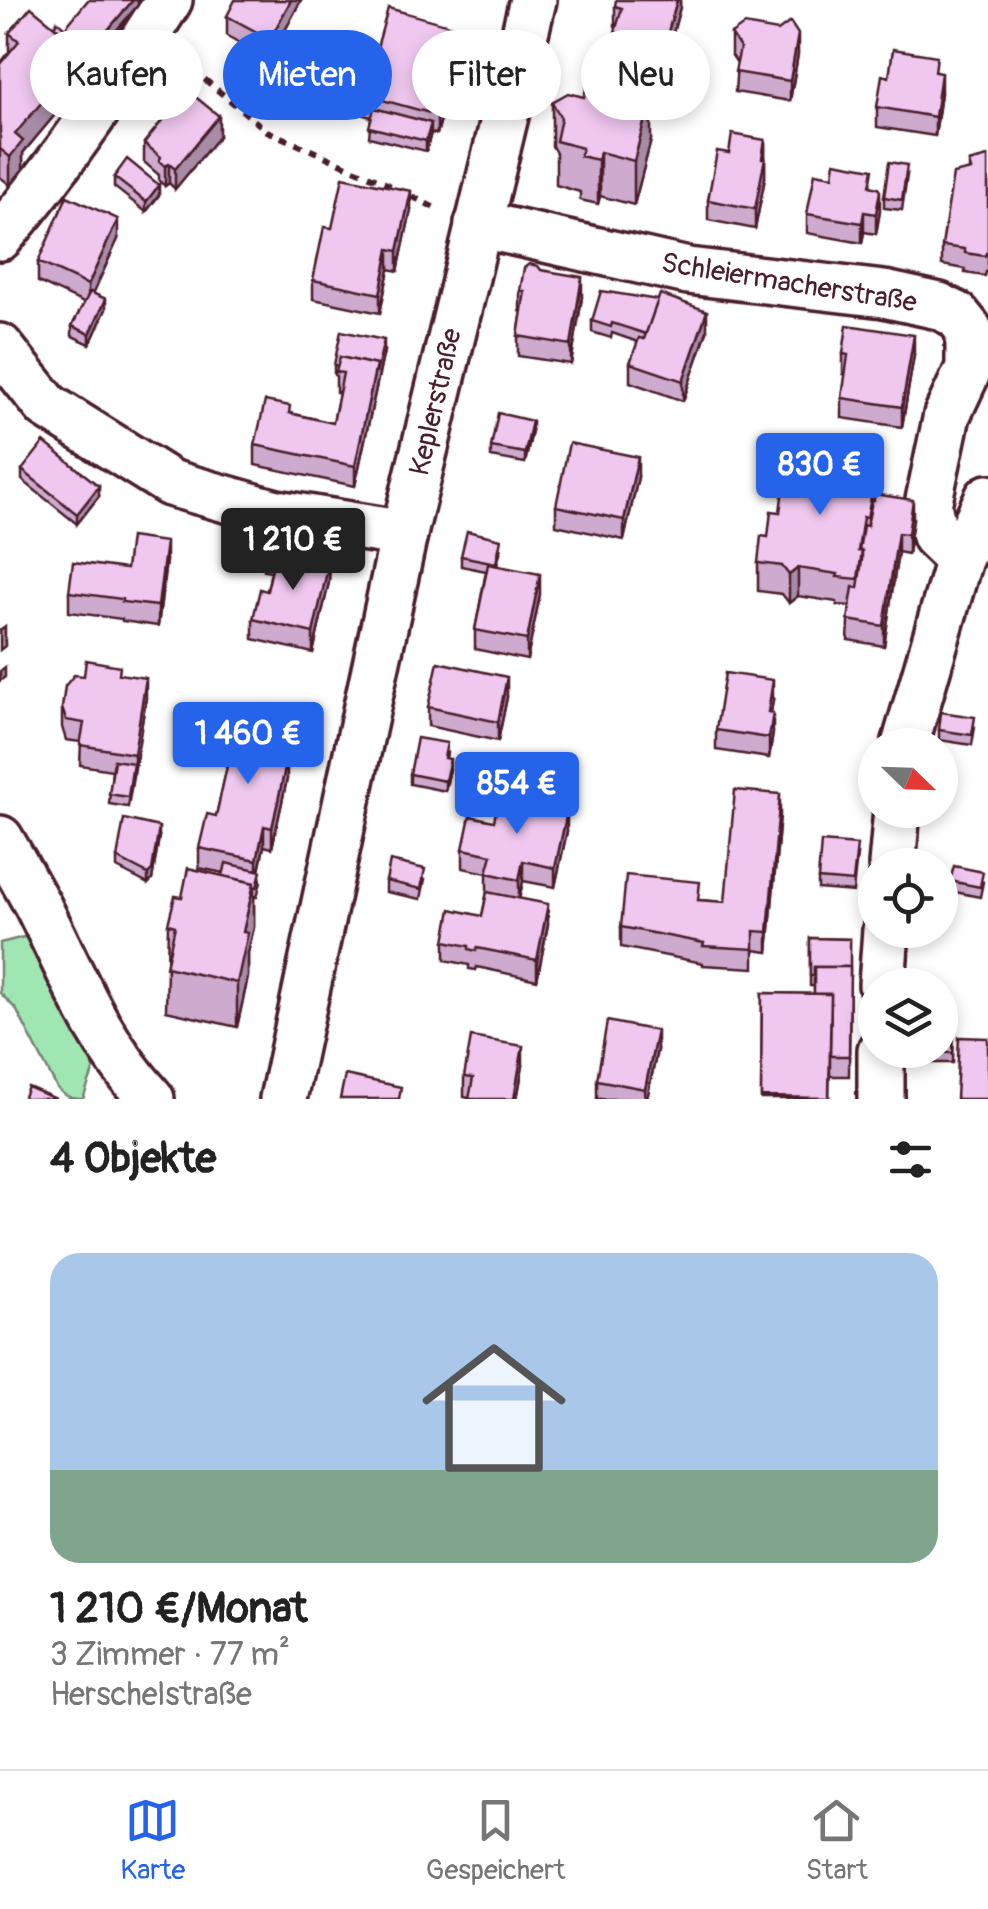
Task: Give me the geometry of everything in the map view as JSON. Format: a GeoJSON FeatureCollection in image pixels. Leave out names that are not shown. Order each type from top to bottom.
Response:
{"type":"FeatureCollection","features":[{"type":"Feature","properties":{"kind":"street","name":"Keplerstraße"},"geometry":{"type":"LineString","coordinates":[[284,1099],[404,534],[533,0]]}},
{"type":"Feature","properties":{"kind":"street"},"geometry":{"type":"LineString","coordinates":[[0,237],[35,196],[158,17]]}},
{"type":"Feature","properties":{"kind":"street","name":"Schleiermacherstraße"},"geometry":{"type":"LineString","coordinates":[[477,228],[688,271],[884,294],[939,306],[957,315],[969,330],[969,368],[948,415],[928,505],[935,536],[959,559]]}},
{"type":"Feature","properties":{"kind":"street"},"geometry":{"type":"LineString","coordinates":[[0,348],[47,406],[170,483],[276,513],[404,534]]}},
{"type":"Feature","properties":{"kind":"street"},"geometry":{"type":"LineString","coordinates":[[910,728],[959,559],[988,498]]}},
{"type":"Feature","properties":{"kind":"street"},"geometry":{"type":"LineString","coordinates":[[0,839],[38,907],[87,1010],[130,1076],[151,1099]]}},
{"type":"Feature","properties":{"kind":"street"},"geometry":{"type":"LineString","coordinates":[[881,1068],[881,1099]]}},
{"type":"Feature","properties":{"kind":"path"},"geometry":{"type":"LineString","coordinates":[[158,17],[267,131],[477,228]]}},
{"type":"Feature","properties":{"kind":"green space"},"geometry":{"type":"Polygon","coordinates":[[[28,936],[94,1069],[83,1099],[69,1097],[57,1088],[16,1009],[0,993],[0,943],[28,936]]]}},
{"type":"Feature","properties":{"kind":"building"},"geometry":{"type":"Polygon","coordinates":[[[88,0],[133,0],[108,30],[59,30],[54,26],[57,21],[65,28],[88,0]]]}},
{"type":"Feature","properties":{"kind":"building"},"geometry":{"type":"Polygon","coordinates":[[[235,0],[291,0],[275,30],[253,30],[227,16],[235,0]]]}},
{"type":"Feature","properties":{"kind":"building"},"geometry":{"type":"Polygon","coordinates":[[[616,0],[677,0],[669,30],[616,30],[622,8],[615,6],[616,0]]]}},
{"type":"Feature","properties":{"kind":"building"},"geometry":{"type":"Polygon","coordinates":[[[31,7],[59,30],[30,30],[30,116],[15,134],[23,141],[10,157],[0,149],[0,64],[19,41],[9,33],[31,7]]]}},
{"type":"Feature","properties":{"kind":"building"},"geometry":{"type":"Polygon","coordinates":[[[388,8],[460,28],[412,30],[412,108],[392,103],[392,30],[382,30],[388,8]]]}},
{"type":"Feature","properties":{"kind":"building"},"geometry":{"type":"Polygon","coordinates":[[[790,22],[798,34],[790,81],[735,72],[740,48],[731,34],[744,25],[778,31],[790,22]]]}},
{"type":"Feature","properties":{"kind":"building"},"geometry":{"type":"Polygon","coordinates":[[[893,49],[937,56],[935,72],[941,73],[935,117],[877,107],[882,75],[889,77],[893,49]]]}},
{"type":"Feature","properties":{"kind":"building"},"geometry":{"type":"Polygon","coordinates":[[[568,93],[581,96],[581,120],[645,120],[634,161],[600,152],[598,160],[580,156],[582,148],[556,141],[561,97],[568,93]]]}},
{"type":"Feature","properties":{"kind":"building"},"geometry":{"type":"Polygon","coordinates":[[[203,103],[219,116],[175,169],[159,161],[161,157],[144,143],[163,120],[203,120],[203,103]]]}},
{"type":"Feature","properties":{"kind":"building"},"geometry":{"type":"Polygon","coordinates":[[[392,113],[431,123],[426,141],[369,127],[371,120],[392,120],[392,113]]]}},
{"type":"Feature","properties":{"kind":"building"},"geometry":{"type":"Polygon","coordinates":[[[732,134],[765,140],[755,209],[708,200],[717,151],[729,153],[732,134]]]}},
{"type":"Feature","properties":{"kind":"building"},"geometry":{"type":"Polygon","coordinates":[[[988,157],[988,253],[965,253],[965,249],[942,246],[953,174],[971,170],[969,162],[988,157]]]}},
{"type":"Feature","properties":{"kind":"building"},"geometry":{"type":"Polygon","coordinates":[[[127,159],[159,185],[146,202],[114,177],[127,159]]]}},
{"type":"Feature","properties":{"kind":"building"},"geometry":{"type":"Polygon","coordinates":[[[835,162],[873,169],[870,186],[880,191],[876,214],[864,212],[862,223],[807,214],[815,173],[833,176],[835,162]]]}},
{"type":"Feature","properties":{"kind":"building"},"geometry":{"type":"Polygon","coordinates":[[[889,162],[907,165],[902,200],[884,197],[889,162]]]}},
{"type":"Feature","properties":{"kind":"building"},"geometry":{"type":"Polygon","coordinates":[[[343,177],[411,191],[398,251],[389,249],[380,294],[313,280],[324,227],[332,228],[343,177]]]}},
{"type":"Feature","properties":{"kind":"building"},"geometry":{"type":"Polygon","coordinates":[[[67,196],[118,219],[88,285],[38,262],[67,196]]]}},
{"type":"Feature","properties":{"kind":"building"},"geometry":{"type":"Polygon","coordinates":[[[529,264],[582,277],[571,345],[518,336],[525,291],[520,291],[524,268],[529,264]]]}},
{"type":"Feature","properties":{"kind":"building"},"geometry":{"type":"Polygon","coordinates":[[[601,291],[658,300],[646,334],[592,321],[601,291]]]}},
{"type":"Feature","properties":{"kind":"building"},"geometry":{"type":"Polygon","coordinates":[[[90,292],[106,299],[90,334],[72,326],[90,292]]]}},
{"type":"Feature","properties":{"kind":"building"},"geometry":{"type":"Polygon","coordinates":[[[660,294],[707,311],[683,381],[630,363],[639,338],[644,339],[660,294]]]}},
{"type":"Feature","properties":{"kind":"building"},"geometry":{"type":"Polygon","coordinates":[[[847,325],[914,335],[902,407],[842,398],[848,355],[843,354],[847,325]]]}},
{"type":"Feature","properties":{"kind":"building"},"geometry":{"type":"Polygon","coordinates":[[[341,331],[384,340],[376,374],[376,365],[340,357],[338,366],[334,365],[341,331]]]}},
{"type":"Feature","properties":{"kind":"building"},"geometry":{"type":"Polygon","coordinates":[[[340,357],[376,365],[355,466],[255,445],[265,401],[290,406],[289,413],[333,423],[343,373],[336,372],[340,357]]]}},
{"type":"Feature","properties":{"kind":"building"},"geometry":{"type":"Polygon","coordinates":[[[498,413],[532,421],[525,453],[491,447],[498,413]]]}},
{"type":"Feature","properties":{"kind":"building"},"geometry":{"type":"Polygon","coordinates":[[[44,442],[99,486],[77,514],[22,470],[44,442]]]}},
{"type":"Feature","properties":{"kind":"building"},"geometry":{"type":"Polygon","coordinates":[[[569,443],[638,457],[624,520],[556,506],[569,443]]]}},
{"type":"Feature","properties":{"kind":"building"},"geometry":{"type":"Polygon","coordinates":[[[829,454],[834,463],[877,467],[867,518],[863,517],[858,579],[798,568],[789,575],[782,566],[758,563],[761,536],[768,537],[771,511],[780,512],[792,456],[820,460],[829,454]]]}},
{"type":"Feature","properties":{"kind":"building"},"geometry":{"type":"Polygon","coordinates":[[[874,494],[913,500],[908,534],[898,533],[884,626],[848,620],[853,587],[858,588],[863,525],[867,526],[874,494]]]}},
{"type":"Feature","properties":{"kind":"building"},"geometry":{"type":"Polygon","coordinates":[[[467,531],[501,539],[496,563],[461,556],[467,531]]]}},
{"type":"Feature","properties":{"kind":"building"},"geometry":{"type":"Polygon","coordinates":[[[270,535],[330,549],[327,562],[276,551],[273,561],[264,559],[270,535]]]}},
{"type":"Feature","properties":{"kind":"building"},"geometry":{"type":"Polygon","coordinates":[[[130,537],[166,542],[158,606],[69,592],[73,562],[126,569],[130,537]]]}},
{"type":"Feature","properties":{"kind":"building"},"geometry":{"type":"Polygon","coordinates":[[[276,551],[329,563],[313,633],[253,619],[260,589],[267,591],[276,551]]]}},
{"type":"Feature","properties":{"kind":"building"},"geometry":{"type":"Polygon","coordinates":[[[488,564],[540,574],[527,640],[475,630],[488,564]]]}},
{"type":"Feature","properties":{"kind":"building"},"geometry":{"type":"Polygon","coordinates":[[[86,660],[120,666],[119,674],[146,678],[134,754],[80,745],[84,723],[66,720],[62,708],[65,686],[74,675],[84,676],[86,660]]]}},
{"type":"Feature","properties":{"kind":"building"},"geometry":{"type":"Polygon","coordinates":[[[438,662],[507,677],[498,722],[428,707],[438,662]]]}},
{"type":"Feature","properties":{"kind":"building"},"geometry":{"type":"Polygon","coordinates":[[[725,673],[773,680],[769,738],[716,730],[725,673]]]}},
{"type":"Feature","properties":{"kind":"building"},"geometry":{"type":"Polygon","coordinates":[[[268,705],[302,712],[298,730],[265,719],[268,705]]]}},
{"type":"Feature","properties":{"kind":"building"},"geometry":{"type":"Polygon","coordinates":[[[232,712],[288,724],[281,758],[287,759],[272,828],[264,826],[257,860],[199,848],[207,814],[216,816],[231,748],[225,747],[232,712]]]}},
{"type":"Feature","properties":{"kind":"building"},"geometry":{"type":"Polygon","coordinates":[[[941,712],[975,717],[972,735],[958,733],[958,728],[939,728],[941,712]]]}},
{"type":"Feature","properties":{"kind":"building"},"geometry":{"type":"Polygon","coordinates":[[[417,738],[447,743],[444,758],[450,759],[445,781],[410,774],[417,738]]]}},
{"type":"Feature","properties":{"kind":"building"},"geometry":{"type":"Polygon","coordinates":[[[114,760],[133,763],[128,797],[109,794],[114,760]]]}},
{"type":"Feature","properties":{"kind":"building"},"geometry":{"type":"Polygon","coordinates":[[[735,790],[780,794],[768,932],[754,931],[754,949],[703,946],[704,943],[621,927],[626,875],[700,882],[698,900],[725,902],[735,790]]]}},
{"type":"Feature","properties":{"kind":"building"},"geometry":{"type":"Polygon","coordinates":[[[499,797],[567,812],[555,868],[523,861],[519,880],[487,873],[492,855],[463,849],[470,816],[494,821],[499,797]]]}},
{"type":"Feature","properties":{"kind":"building"},"geometry":{"type":"Polygon","coordinates":[[[124,819],[159,827],[148,874],[117,858],[124,819]]]}},
{"type":"Feature","properties":{"kind":"building"},"geometry":{"type":"Polygon","coordinates":[[[821,842],[857,845],[853,882],[818,879],[821,842]]]}},
{"type":"Feature","properties":{"kind":"building"},"geometry":{"type":"Polygon","coordinates":[[[390,861],[425,869],[421,889],[386,881],[390,861]]]}},
{"type":"Feature","properties":{"kind":"building"},"geometry":{"type":"Polygon","coordinates":[[[226,863],[261,871],[257,887],[223,876],[226,863]]]}},
{"type":"Feature","properties":{"kind":"building"},"geometry":{"type":"Polygon","coordinates":[[[958,867],[983,872],[980,887],[958,883],[958,867]]]}},
{"type":"Feature","properties":{"kind":"building"},"geometry":{"type":"Polygon","coordinates":[[[188,868],[254,883],[237,983],[166,967],[175,926],[168,924],[175,896],[182,897],[188,868]]]}},
{"type":"Feature","properties":{"kind":"building"},"geometry":{"type":"Polygon","coordinates":[[[487,892],[548,904],[537,960],[477,948],[476,951],[445,941],[451,909],[482,916],[487,892]]]}},
{"type":"Feature","properties":{"kind":"building"},"geometry":{"type":"Polygon","coordinates":[[[810,938],[850,939],[850,967],[814,967],[814,976],[810,976],[810,938]]]}},
{"type":"Feature","properties":{"kind":"building"},"geometry":{"type":"Polygon","coordinates":[[[814,967],[850,967],[849,1056],[830,1056],[831,994],[814,994],[814,967]]]}},
{"type":"Feature","properties":{"kind":"building"},"geometry":{"type":"Polygon","coordinates":[[[762,993],[831,994],[829,1098],[761,1097],[762,993]]]}},
{"type":"Feature","properties":{"kind":"building"},"geometry":{"type":"Polygon","coordinates":[[[607,1021],[657,1031],[645,1089],[597,1080],[607,1021]]]}},
{"type":"Feature","properties":{"kind":"building"},"geometry":{"type":"Polygon","coordinates":[[[471,1037],[523,1046],[514,1099],[469,1099],[473,1078],[464,1077],[471,1037]]]}},
{"type":"Feature","properties":{"kind":"building"},"geometry":{"type":"Polygon","coordinates":[[[959,1037],[988,1038],[988,1099],[956,1099],[959,1037]]]}},
{"type":"Feature","properties":{"kind":"building"},"geometry":{"type":"Polygon","coordinates":[[[345,1075],[401,1087],[399,1099],[340,1099],[345,1075]]]}},
{"type":"Feature","properties":{"kind":"building"},"geometry":{"type":"Polygon","coordinates":[[[28,1087],[56,1099],[23,1099],[28,1087]]]}}]}
